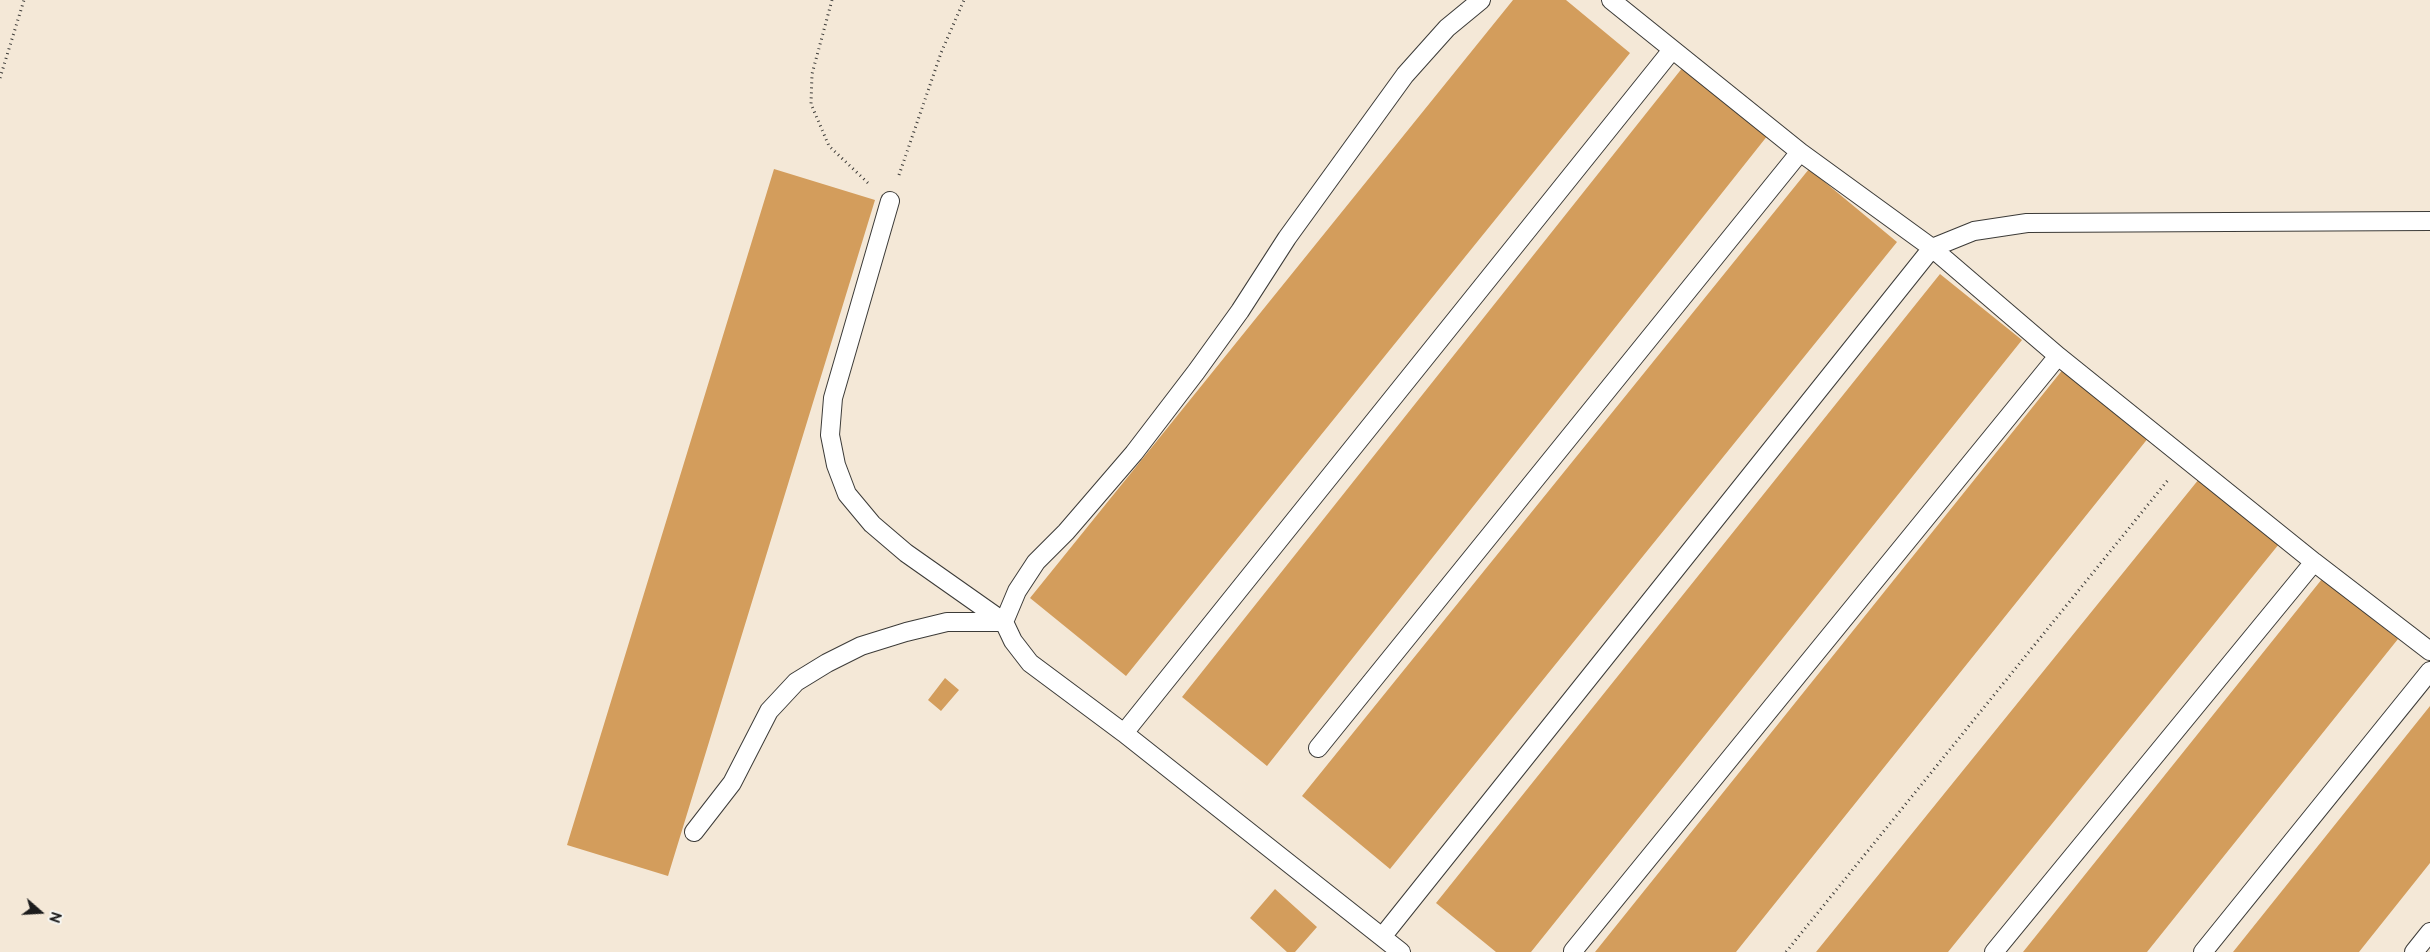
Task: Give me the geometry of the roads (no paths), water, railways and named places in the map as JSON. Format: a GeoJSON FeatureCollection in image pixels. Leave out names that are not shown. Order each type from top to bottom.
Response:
{"type":"FeatureCollection","features":[{"type":"Feature","properties":{"kind":"lane"},"geometry":{"type":"LineString","coordinates":[[1004,622],[1017,591],[1036,562],[1066,532],[1134,452],[1196,372],[1240,311],[1287,238],[1405,75],[1447,28],[1481,0]]}},
{"type":"Feature","properties":{"kind":"lane"},"geometry":{"type":"LineString","coordinates":[[1611,0],[1800,152],[1932,248],[2058,356],[2314,562],[2430,651]]}},
{"type":"Feature","properties":{"kind":"lane"},"geometry":{"type":"LineString","coordinates":[[1124,733],[1672,50]]}},
{"type":"Feature","properties":{"kind":"lane"},"geometry":{"type":"LineString","coordinates":[[1318,748],[1800,152]]}},
{"type":"Feature","properties":{"kind":"lane"},"geometry":{"type":"LineString","coordinates":[[890,201],[833,398],[830,435],[836,465],[847,494],[872,524],[906,554],[1004,622],[1013,641],[1030,663],[1124,733],[1401,952]]}},
{"type":"Feature","properties":{"kind":"lane"},"geometry":{"type":"LineString","coordinates":[[1382,937],[1932,248],[1974,232],[2027,223],[2430,221]]}},
{"type":"Feature","properties":{"kind":"lane"},"geometry":{"type":"LineString","coordinates":[[1573,951],[2058,356]]}},
{"type":"Feature","properties":{"kind":"lane"},"geometry":{"type":"LineString","coordinates":[[1994,952],[2314,562]]}},
{"type":"Feature","properties":{"kind":"lane"},"geometry":{"type":"LineString","coordinates":[[694,832],[732,783],[769,711],[796,682],[827,663],[861,646],[906,632],[947,622],[1004,622]]}},
{"type":"Feature","properties":{"kind":"lane"},"geometry":{"type":"LineString","coordinates":[[2203,952],[2430,672]]}},
{"type":"Feature","properties":{"kind":"lane"},"geometry":{"type":"LineString","coordinates":[[2414,952],[2430,932]]}}]}
